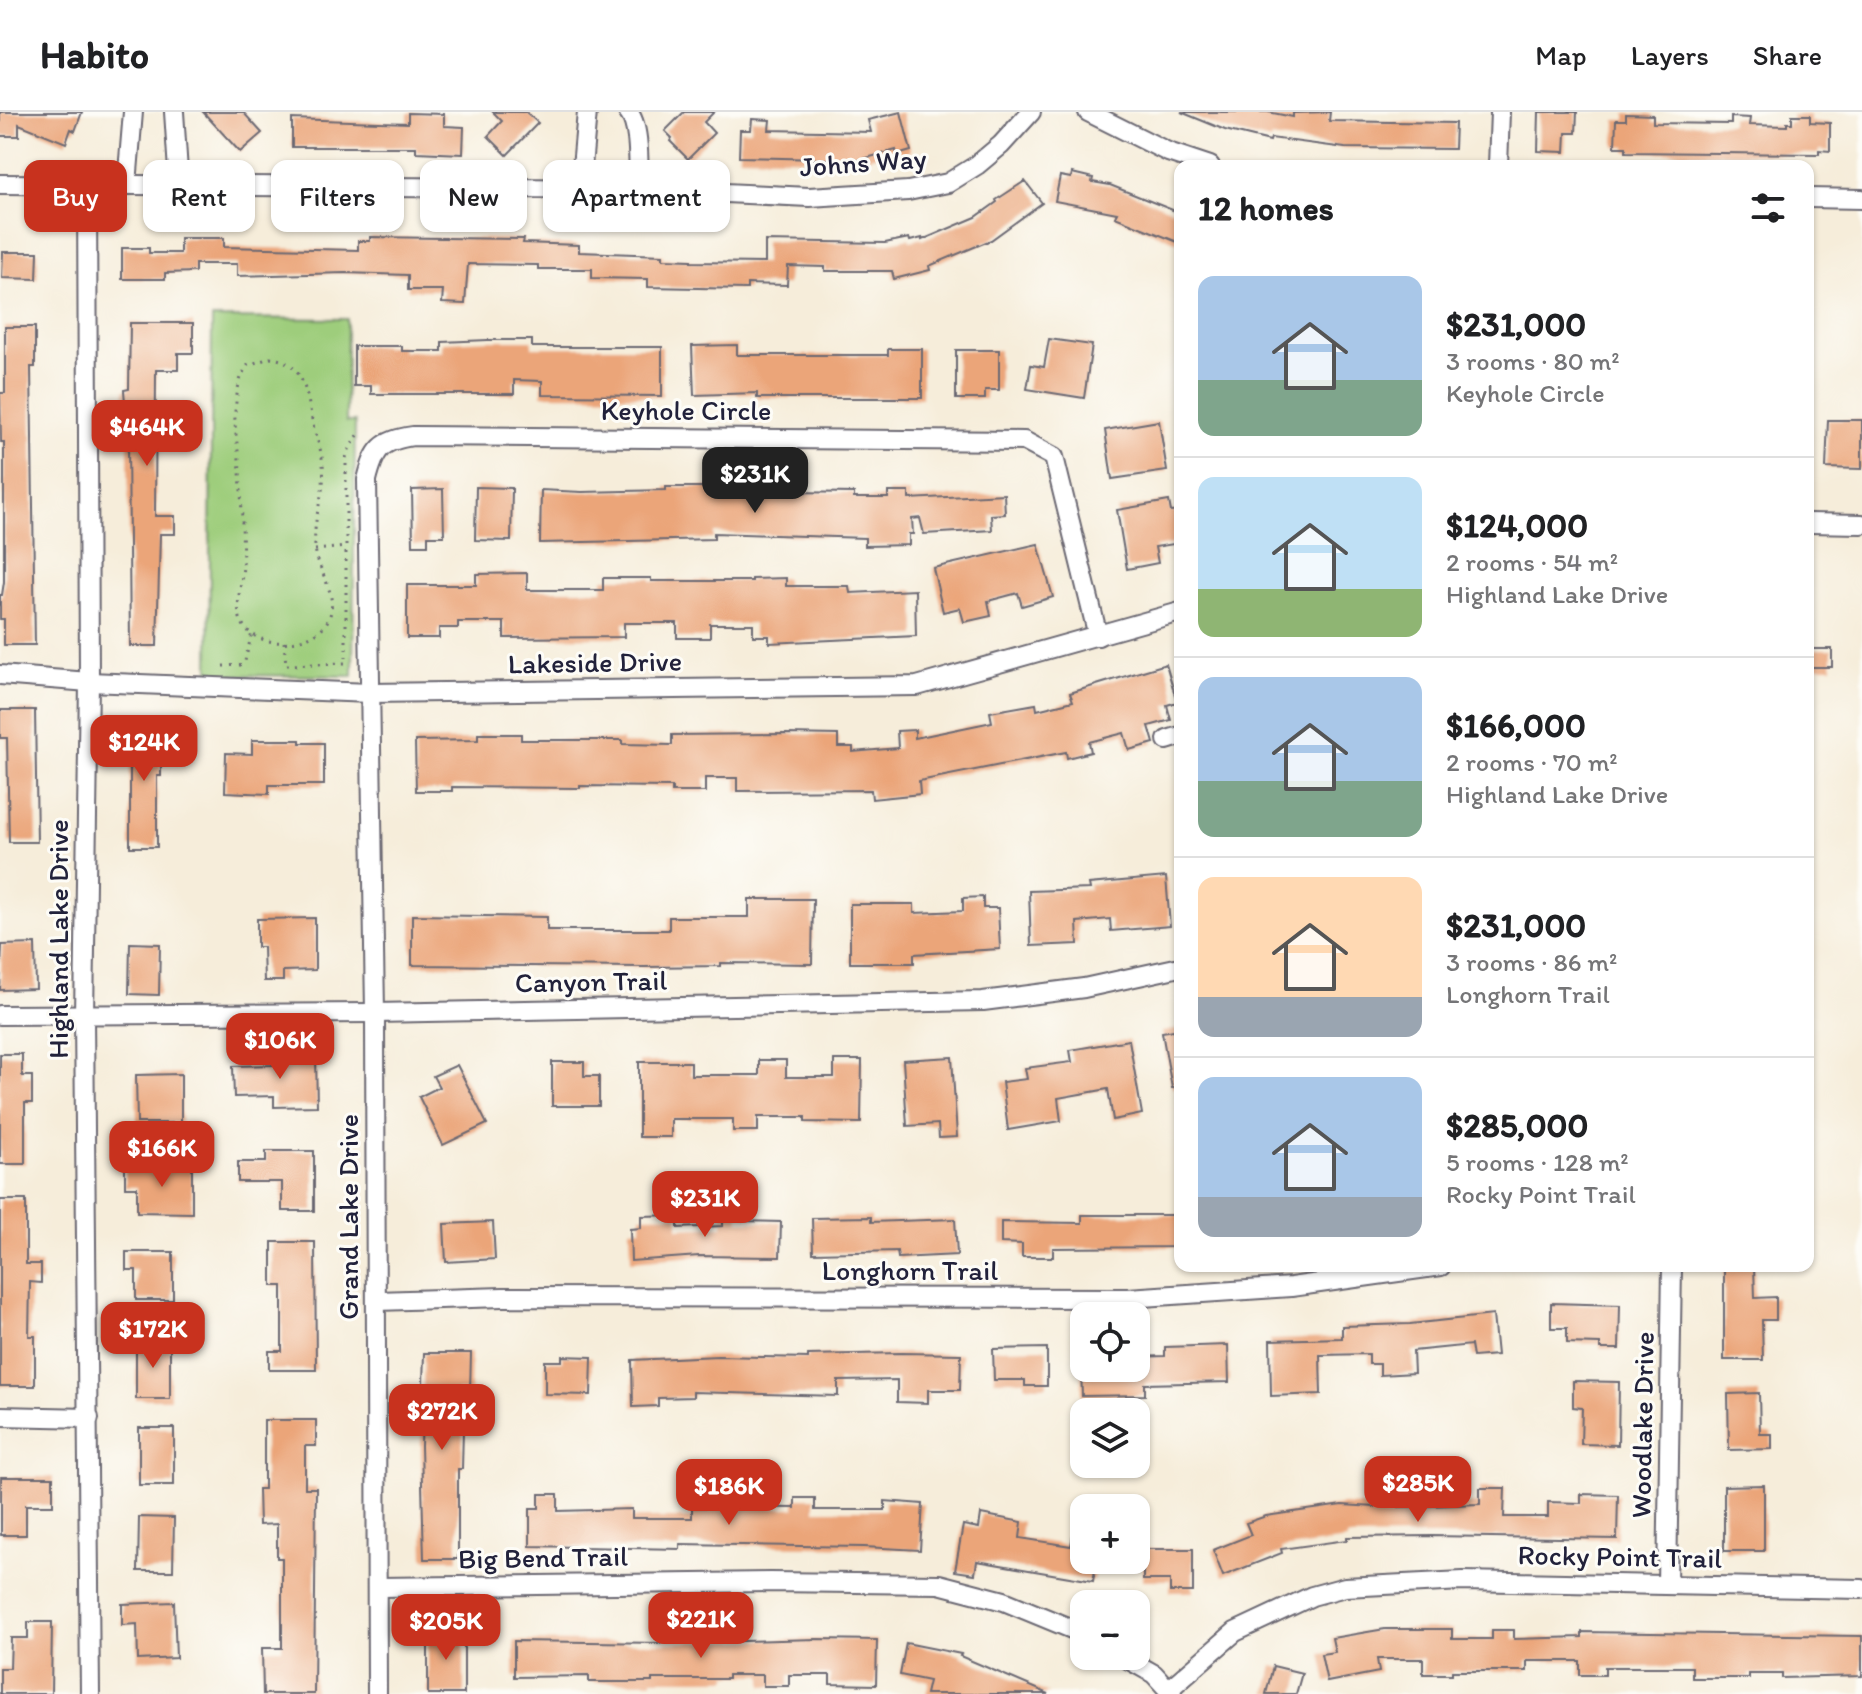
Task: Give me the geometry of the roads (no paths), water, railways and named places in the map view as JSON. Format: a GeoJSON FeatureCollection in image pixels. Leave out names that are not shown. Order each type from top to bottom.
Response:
{"type":"FeatureCollection","features":[{"type":"Feature","properties":{"kind":"street"},"geometry":{"type":"LineString","coordinates":[[127,184],[133,112]]}},
{"type":"Feature","properties":{"kind":"street"},"geometry":{"type":"LineString","coordinates":[[174,112],[177,160]]}},
{"type":"Feature","properties":{"kind":"street"},"geometry":{"type":"LineString","coordinates":[[583,160],[587,112]]}},
{"type":"Feature","properties":{"kind":"street"},"geometry":{"type":"LineString","coordinates":[[628,112],[634,118],[638,160]]}},
{"type":"Feature","properties":{"kind":"street","name":"Johns Way"},"geometry":{"type":"LineString","coordinates":[[730,193],[809,197],[908,191],[948,183],[1001,145],[1031,112]]}},
{"type":"Feature","properties":{"kind":"street"},"geometry":{"type":"LineString","coordinates":[[1088,112],[1168,152],[1192,160]]}},
{"type":"Feature","properties":{"kind":"street"},"geometry":{"type":"LineString","coordinates":[[1498,160],[1500,112]]}},
{"type":"Feature","properties":{"kind":"street","name":"Johns Way"},"geometry":{"type":"LineString","coordinates":[[0,184],[24,184]]}},
{"type":"Feature","properties":{"kind":"street","name":"Johns Way"},"geometry":{"type":"LineString","coordinates":[[127,184],[143,185]]}},
{"type":"Feature","properties":{"kind":"street","name":"Johns Way"},"geometry":{"type":"LineString","coordinates":[[255,187],[543,189]]}},
{"type":"Feature","properties":{"kind":"street"},"geometry":{"type":"LineString","coordinates":[[1814,198],[1862,199]]}},
{"type":"Feature","properties":{"kind":"street","name":"Highland Lake Drive"},"geometry":{"type":"LineString","coordinates":[[87,232],[89,682],[84,1015],[90,1694]]}},
{"type":"Feature","properties":{"kind":"street","name":"Keyhole Circle"},"geometry":{"type":"LineString","coordinates":[[370,693],[367,480],[373,456],[389,440],[413,436],[1024,441],[1054,457],[1098,636]]}},
{"type":"Feature","properties":{"kind":"street"},"geometry":{"type":"LineString","coordinates":[[1814,523],[1862,524]]}},
{"type":"Feature","properties":{"kind":"street","name":"Lakeside Drive"},"geometry":{"type":"LineString","coordinates":[[0,675],[89,682],[370,693],[917,686],[1174,614]]}},
{"type":"Feature","properties":{"kind":"street","name":"Grand Lake Drive"},"geometry":{"type":"LineString","coordinates":[[370,693],[375,1013],[377,1694]]}},
{"type":"Feature","properties":{"kind":"street","name":"Canyon Trail"},"geometry":{"type":"LineString","coordinates":[[0,1015],[375,1013],[983,1001],[1084,988],[1174,968]]}},
{"type":"Feature","properties":{"kind":"street","name":"Longhorn Trail"},"geometry":{"type":"LineString","coordinates":[[377,1301],[503,1297],[1128,1298],[1291,1287],[1398,1272]]}},
{"type":"Feature","properties":{"kind":"street","name":"Woodlake Drive"},"geometry":{"type":"LineString","coordinates":[[1667,1585],[1672,1272]]}},
{"type":"Feature","properties":{"kind":"street"},"geometry":{"type":"LineString","coordinates":[[0,1416],[89,1418]]}},
{"type":"Feature","properties":{"kind":"street","name":"Rocky Point Trail"},"geometry":{"type":"LineString","coordinates":[[1170,1692],[1235,1632],[1312,1596],[1345,1587],[1463,1581],[1862,1589]]}},
{"type":"Feature","properties":{"kind":"street","name":"Big Bend Trail"},"geometry":{"type":"LineString","coordinates":[[378,1587],[770,1582],[939,1584],[1004,1601],[1070,1628]]}},
{"type":"Feature","properties":{"kind":"street"},"geometry":{"type":"LineString","coordinates":[[1147,1670],[1170,1692]]}}]}
